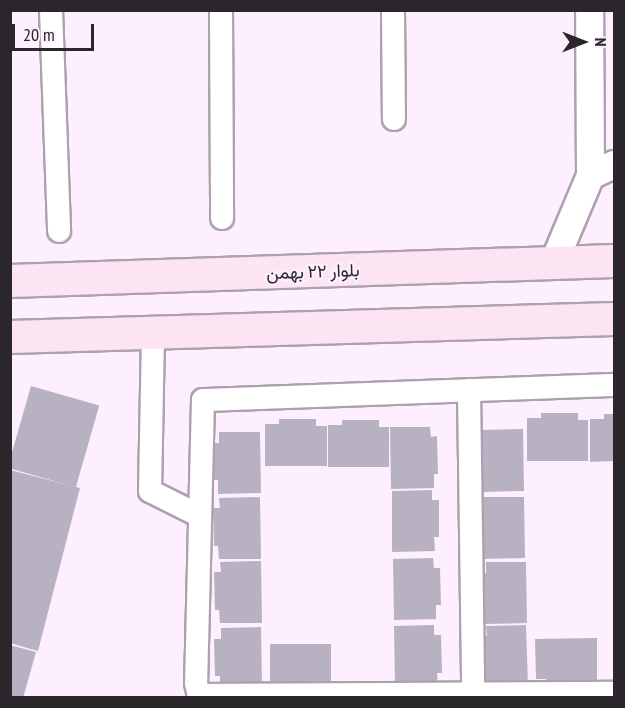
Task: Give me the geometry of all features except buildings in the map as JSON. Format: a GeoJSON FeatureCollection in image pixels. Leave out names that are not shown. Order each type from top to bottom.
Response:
{"type":"FeatureCollection","features":[{"type":"Feature","properties":{"kind":"main road","name":"بلوار ۲۲ بهمن"},"geometry":{"type":"LineString","coordinates":[[10,281],[615,261]]}},
{"type":"Feature","properties":{"kind":"main road"},"geometry":{"type":"LineString","coordinates":[[10,337],[153,335],[615,319]]}},
{"type":"Feature","properties":{"kind":"street"},"geometry":{"type":"LineString","coordinates":[[51,10],[58,231]]}},
{"type":"Feature","properties":{"kind":"street"},"geometry":{"type":"LineString","coordinates":[[221,10],[222,218]]}},
{"type":"Feature","properties":{"kind":"street"},"geometry":{"type":"LineString","coordinates":[[393,10],[394,119]]}},
{"type":"Feature","properties":{"kind":"street"},"geometry":{"type":"LineString","coordinates":[[553,263],[590,176],[589,10]]}},
{"type":"Feature","properties":{"kind":"street"},"geometry":{"type":"LineString","coordinates":[[590,176],[615,164]]}},
{"type":"Feature","properties":{"kind":"street"},"geometry":{"type":"LineString","coordinates":[[153,335],[150,491],[198,515]]}},
{"type":"Feature","properties":{"kind":"street"},"geometry":{"type":"LineString","coordinates":[[615,384],[203,400],[198,515],[198,693],[615,693]]}},
{"type":"Feature","properties":{"kind":"street"},"geometry":{"type":"LineString","coordinates":[[469,390],[473,693]]}}]}
